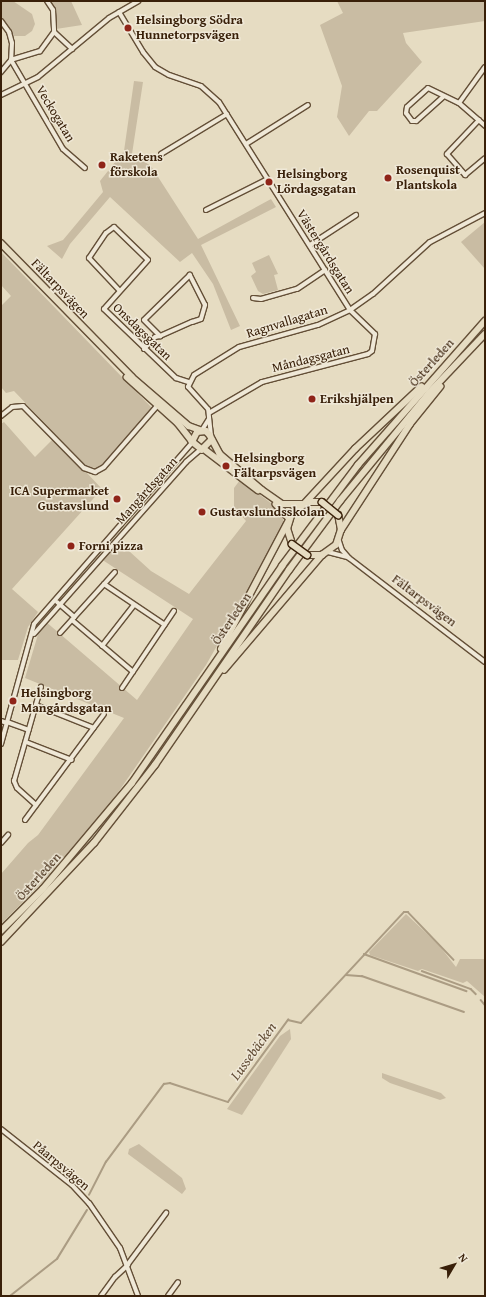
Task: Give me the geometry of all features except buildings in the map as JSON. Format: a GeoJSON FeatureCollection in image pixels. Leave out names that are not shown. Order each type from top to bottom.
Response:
{"type":"FeatureCollection","features":[{"type":"Feature","properties":{"kind":"main road","name":"Fältarpsvägen"},"geometry":{"type":"LineString","coordinates":[[1,243],[157,406],[178,423],[192,442],[202,449]]}},
{"type":"Feature","properties":{"kind":"main road","name":"Österleden"},"geometry":{"type":"LineString","coordinates":[[1,931],[43,889],[132,783],[282,566],[358,465],[485,321]]}},
{"type":"Feature","properties":{"kind":"main road","name":"Österleden"},"geometry":{"type":"LineString","coordinates":[[1,942],[94,843],[155,765],[288,570],[340,501],[424,399],[485,334]]}},
{"type":"Feature","properties":{"kind":"main road","name":"Fältarpsvägen"},"geometry":{"type":"LineString","coordinates":[[104,350],[168,409],[189,426],[201,430],[211,438]]}},
{"type":"Feature","properties":{"kind":"main road"},"geometry":{"type":"LineString","coordinates":[[208,689],[322,555],[328,552],[339,541],[342,530],[410,424],[460,361]]}},
{"type":"Feature","properties":{"kind":"main road"},"geometry":{"type":"LineString","coordinates":[[208,672],[288,520],[355,449],[441,370]]}},
{"type":"Feature","properties":{"kind":"main road"},"geometry":{"type":"LineString","coordinates":[[192,442],[201,430]]}},
{"type":"Feature","properties":{"kind":"main road"},"geometry":{"type":"LineString","coordinates":[[322,555],[307,555],[292,544],[287,529],[288,520],[280,507],[202,449],[211,438],[220,454],[275,499],[287,505],[322,502],[338,515],[342,530]]}},
{"type":"Feature","properties":{"kind":"street"},"geometry":{"type":"LineString","coordinates":[[1,72],[11,60],[40,51],[54,32],[53,10],[47,1]]}},
{"type":"Feature","properties":{"kind":"street"},"geometry":{"type":"LineString","coordinates":[[1,95],[26,84],[119,12],[138,1]]}},
{"type":"Feature","properties":{"kind":"street","name":"Västergårdsgatan"},"geometry":{"type":"LineString","coordinates":[[119,12],[151,63],[168,75],[205,89],[227,114],[350,310]]}},
{"type":"Feature","properties":{"kind":"street"},"geometry":{"type":"LineString","coordinates":[[1,21],[10,36],[11,60]]}},
{"type":"Feature","properties":{"kind":"street"},"geometry":{"type":"LineString","coordinates":[[54,32],[72,49]]}},
{"type":"Feature","properties":{"kind":"street","name":"Veckogatan"},"geometry":{"type":"LineString","coordinates":[[11,60],[63,149],[85,168]]}},
{"type":"Feature","properties":{"kind":"street"},"geometry":{"type":"LineString","coordinates":[[459,103],[485,67]]}},
{"type":"Feature","properties":{"kind":"street"},"geometry":{"type":"LineString","coordinates":[[443,97],[416,121],[412,121],[406,113],[407,107],[425,89],[430,89],[443,97],[459,103],[485,126]]}},
{"type":"Feature","properties":{"kind":"street"},"geometry":{"type":"LineString","coordinates":[[246,144],[308,105]]}},
{"type":"Feature","properties":{"kind":"street"},"geometry":{"type":"LineString","coordinates":[[161,154],[227,114]]}},
{"type":"Feature","properties":{"kind":"street"},"geometry":{"type":"LineString","coordinates":[[479,120],[447,154],[465,175],[485,158]]}},
{"type":"Feature","properties":{"kind":"street"},"geometry":{"type":"LineString","coordinates":[[206,210],[268,179]]}},
{"type":"Feature","properties":{"kind":"street","name":"Ragnvallagatan"},"geometry":{"type":"LineString","coordinates":[[188,382],[202,368],[239,347],[318,324],[350,310],[373,294],[430,242],[485,212]]}},
{"type":"Feature","properties":{"kind":"street"},"geometry":{"type":"LineString","coordinates":[[310,245],[356,215]]}},
{"type":"Feature","properties":{"kind":"street","name":"Onsdagsgatan"},"geometry":{"type":"LineString","coordinates":[[119,290],[89,258],[106,233],[114,227],[148,260],[119,290],[104,309],[144,349],[176,378],[188,382]]}},
{"type":"Feature","properties":{"kind":"street"},"geometry":{"type":"LineString","coordinates":[[253,298],[261,299],[297,289],[325,270]]}},
{"type":"Feature","properties":{"kind":"street"},"geometry":{"type":"LineString","coordinates":[[144,349],[160,336],[201,319],[205,305],[198,287],[190,275],[144,320],[160,336]]}},
{"type":"Feature","properties":{"kind":"street","name":"Måndagsgatan"},"geometry":{"type":"LineString","coordinates":[[209,413],[262,382],[370,354],[374,333],[350,310]]}},
{"type":"Feature","properties":{"kind":"street"},"geometry":{"type":"LineString","coordinates":[[188,382],[189,390],[209,413],[211,438]]}},
{"type":"Feature","properties":{"kind":"street"},"geometry":{"type":"LineString","coordinates":[[1,416],[12,407],[23,406],[84,468],[95,472],[101,470],[121,450],[157,406],[168,409]]}},
{"type":"Feature","properties":{"kind":"street"},"geometry":{"type":"LineString","coordinates":[[201,430],[209,418]]}},
{"type":"Feature","properties":{"kind":"street","name":"Mangårdsgatan"},"geometry":{"type":"LineString","coordinates":[[1,744],[32,637],[34,624],[54,599],[186,454],[192,442]]}},
{"type":"Feature","properties":{"kind":"street","name":"Mangårdsgatan"},"geometry":{"type":"LineString","coordinates":[[32,637],[59,603],[193,455],[202,449]]}},
{"type":"Feature","properties":{"kind":"street","name":"Fältarpsvägen"},"geometry":{"type":"LineString","coordinates":[[339,541],[342,550],[349,558],[485,662]]}},
{"type":"Feature","properties":{"kind":"street","name":"Fältarpsvägen"},"geometry":{"type":"LineString","coordinates":[[328,552],[349,558]]}},
{"type":"Feature","properties":{"kind":"street"},"geometry":{"type":"LineString","coordinates":[[60,633],[115,572]]}},
{"type":"Feature","properties":{"kind":"street"},"geometry":{"type":"LineString","coordinates":[[104,584],[165,625]]}},
{"type":"Feature","properties":{"kind":"street"},"geometry":{"type":"LineString","coordinates":[[54,599],[102,646],[133,672]]}},
{"type":"Feature","properties":{"kind":"street"},"geometry":{"type":"LineString","coordinates":[[102,646],[134,605]]}},
{"type":"Feature","properties":{"kind":"street"},"geometry":{"type":"LineString","coordinates":[[122,688],[174,611]]}},
{"type":"Feature","properties":{"kind":"street"},"geometry":{"type":"LineString","coordinates":[[36,806],[17,788],[14,781],[41,687]]}},
{"type":"Feature","properties":{"kind":"street"},"geometry":{"type":"LineString","coordinates":[[36,705],[94,728]]}},
{"type":"Feature","properties":{"kind":"street"},"geometry":{"type":"LineString","coordinates":[[24,820],[72,760],[104,714]]}},
{"type":"Feature","properties":{"kind":"street"},"geometry":{"type":"LineString","coordinates":[[1,721],[29,730]]}},
{"type":"Feature","properties":{"kind":"street"},"geometry":{"type":"LineString","coordinates":[[26,742],[72,760]]}},
{"type":"Feature","properties":{"kind":"street"},"geometry":{"type":"LineString","coordinates":[[1,843],[8,836]]}},
{"type":"Feature","properties":{"kind":"street","name":"Påarpsvägen"},"geometry":{"type":"LineString","coordinates":[[1,1129],[82,1196],[113,1236],[128,1265],[138,1296]]}},
{"type":"Feature","properties":{"kind":"street"},"geometry":{"type":"LineString","coordinates":[[101,1296],[115,1277],[128,1265],[166,1213]]}},
{"type":"Feature","properties":{"kind":"street"},"geometry":{"type":"LineString","coordinates":[[168,1296],[178,1282]]}},
{"type":"Feature","properties":{"kind":"shaded area"},"geometry":{"type":"Polygon","coordinates":[[[1,1],[13,1],[32,14],[35,24],[32,31],[25,36],[12,36],[1,20],[1,1]]]}},
{"type":"Feature","properties":{"kind":"shaded area"},"geometry":{"type":"Polygon","coordinates":[[[49,1],[71,1],[82,25],[56,29],[57,19],[49,1]]]}},
{"type":"Feature","properties":{"kind":"shaded area"},"geometry":{"type":"Polygon","coordinates":[[[337,1],[485,1],[485,21],[403,33],[406,43],[422,62],[377,111],[369,111],[349,136],[337,117],[342,86],[320,25],[343,13],[337,1]]]}},
{"type":"Feature","properties":{"kind":"shaded area"},"geometry":{"type":"Polygon","coordinates":[[[134,81],[143,82],[132,154],[151,166],[198,239],[271,199],[276,207],[201,245],[240,326],[231,330],[213,284],[192,253],[180,262],[110,197],[70,244],[62,259],[47,246],[63,240],[103,192],[100,181],[124,151],[134,81]]]}},
{"type":"Feature","properties":{"kind":"shaded area"},"geometry":{"type":"Polygon","coordinates":[[[485,222],[485,269],[461,242],[485,222]]]}},
{"type":"Feature","properties":{"kind":"shaded area"},"geometry":{"type":"Polygon","coordinates":[[[1,252],[152,408],[105,462],[97,468],[87,467],[14,391],[6,393],[1,387],[1,306],[11,296],[1,285],[1,252]]]}},
{"type":"Feature","properties":{"kind":"shaded area"},"geometry":{"type":"Polygon","coordinates":[[[269,255],[278,274],[274,275],[278,290],[263,294],[258,291],[251,276],[256,272],[252,263],[269,255]]]}},
{"type":"Feature","properties":{"kind":"shaded area"},"geometry":{"type":"Polygon","coordinates":[[[4,422],[35,457],[54,438],[102,489],[12,589],[38,612],[28,627],[18,660],[1,660],[1,424],[4,422]]]}},
{"type":"Feature","properties":{"kind":"shaded area"},"geometry":{"type":"Polygon","coordinates":[[[240,480],[283,512],[283,530],[206,665],[110,804],[40,885],[1,924],[1,874],[28,843],[38,835],[124,718],[25,678],[39,631],[45,621],[137,700],[193,619],[101,559],[118,541],[151,571],[189,594],[246,521],[234,507],[234,488],[240,480]]]}},
{"type":"Feature","properties":{"kind":"shaded area"},"geometry":{"type":"Polygon","coordinates":[[[406,914],[438,944],[456,967],[460,959],[485,959],[485,997],[467,981],[463,983],[422,969],[418,971],[370,955],[369,952],[406,914]]]}},
{"type":"Feature","properties":{"kind":"shaded area"},"geometry":{"type":"Polygon","coordinates":[[[290,1029],[291,1039],[242,1115],[227,1109],[280,1036],[290,1029]]]}},
{"type":"Feature","properties":{"kind":"shaded area"},"geometry":{"type":"Polygon","coordinates":[[[382,1073],[441,1093],[446,1098],[440,1100],[390,1083],[382,1078],[382,1073]]]}},
{"type":"Feature","properties":{"kind":"shaded area"},"geometry":{"type":"Polygon","coordinates":[[[139,1144],[182,1178],[186,1189],[182,1194],[128,1154],[129,1149],[139,1144]]]}},
{"type":"Feature","properties":{"kind":"waterway","name":"Lussebäcken"},"geometry":{"type":"LineString","coordinates":[[89,1195],[106,1162],[164,1084],[170,1083],[228,1102],[288,1020],[301,1023],[404,912],[408,912],[454,960]]}},
{"type":"Feature","properties":{"kind":"waterway"},"geometry":{"type":"LineString","coordinates":[[364,954],[466,991]]}},
{"type":"Feature","properties":{"kind":"waterway"},"geometry":{"type":"LineString","coordinates":[[422,971],[471,989],[476,994]]}},
{"type":"Feature","properties":{"kind":"waterway"},"geometry":{"type":"LineString","coordinates":[[346,975],[362,976],[464,1012]]}},
{"type":"Feature","properties":{"kind":"waterway"},"geometry":{"type":"LineString","coordinates":[[481,1000],[485,1005]]}},
{"type":"Feature","properties":{"kind":"waterway","name":"Lussebäcken"},"geometry":{"type":"LineString","coordinates":[[10,1296],[57,1259],[87,1210]]}},
{"type":"Feature","properties":{"kind":"place","name":"Helsingborg Södra Hunnetorpsvägen"},"geometry":{"type":"Point","coordinates":[128,28]}},
{"type":"Feature","properties":{"kind":"place","name":"Raketens förskola"},"geometry":{"type":"Point","coordinates":[102,165]}},
{"type":"Feature","properties":{"kind":"place","name":"Rosenquist Plantskola"},"geometry":{"type":"Point","coordinates":[388,178]}},
{"type":"Feature","properties":{"kind":"place","name":"Helsingborg Lördagsgatan"},"geometry":{"type":"Point","coordinates":[269,182]}},
{"type":"Feature","properties":{"kind":"place","name":"Erikshjälpen"},"geometry":{"type":"Point","coordinates":[312,399]}},
{"type":"Feature","properties":{"kind":"place","name":"Helsingborg Fältarpsvägen"},"geometry":{"type":"Point","coordinates":[226,466]}},
{"type":"Feature","properties":{"kind":"place","name":"ICA Supermarket Gustavslund"},"geometry":{"type":"Point","coordinates":[117,499]}},
{"type":"Feature","properties":{"kind":"place","name":"Gustavslundsskolan"},"geometry":{"type":"Point","coordinates":[202,512]}},
{"type":"Feature","properties":{"kind":"place","name":"Forni pizza"},"geometry":{"type":"Point","coordinates":[71,546]}},
{"type":"Feature","properties":{"kind":"place","name":"Helsingborg Mangårdsgatan"},"geometry":{"type":"Point","coordinates":[13,701]}}]}
